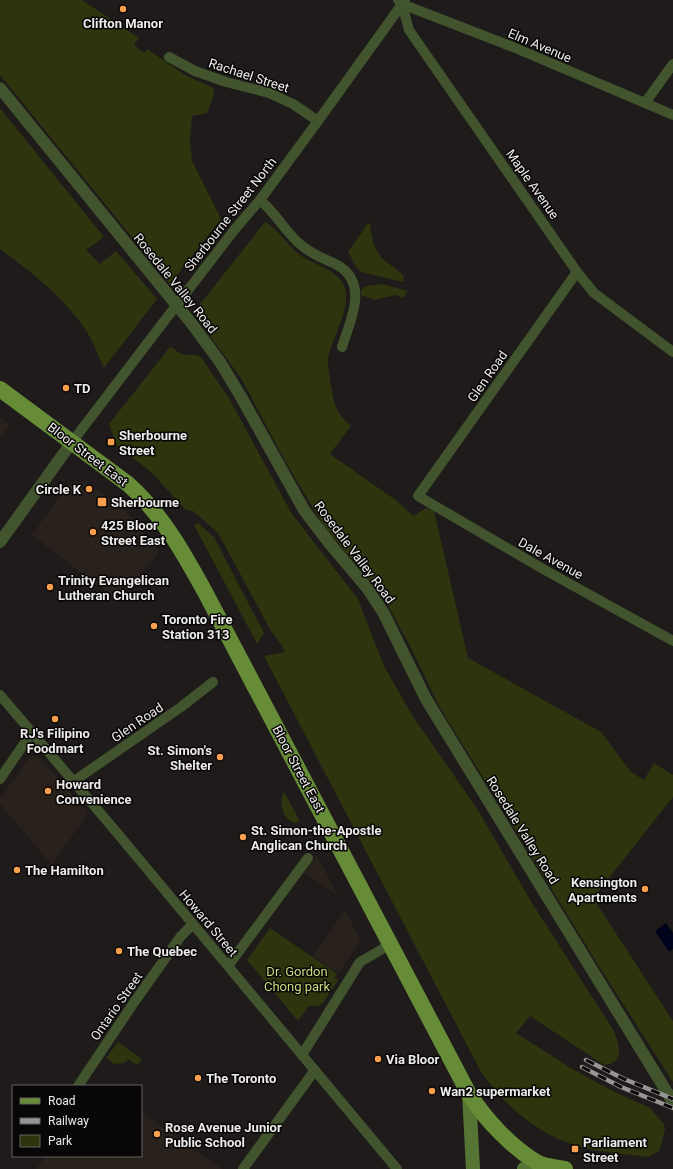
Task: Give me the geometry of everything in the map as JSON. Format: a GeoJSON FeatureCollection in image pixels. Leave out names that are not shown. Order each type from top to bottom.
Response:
{"type":"FeatureCollection","features":[{"type":"Feature","properties":{"kind":"main road","name":"Bloor Street East"},"geometry":{"type":"LineString","coordinates":[[0,389],[142,496],[173,535],[250,676],[469,1094],[478,1108],[497,1130],[539,1164],[565,1169]]}},
{"type":"Feature","properties":{"kind":"main road"},"geometry":{"type":"LineString","coordinates":[[469,1094],[473,1169]]}},
{"type":"Feature","properties":{"kind":"main road"},"geometry":{"type":"LineString","coordinates":[[524,1169],[539,1164]]}},
{"type":"Feature","properties":{"kind":"street","name":"Elm Avenue"},"geometry":{"type":"LineString","coordinates":[[402,1],[673,115]]}},
{"type":"Feature","properties":{"kind":"street","name":"Sherbourne Street North"},"geometry":{"type":"LineString","coordinates":[[72,442],[118,379],[235,229],[260,200],[318,121],[402,1]]}},
{"type":"Feature","properties":{"kind":"street","name":"Maple Avenue"},"geometry":{"type":"LineString","coordinates":[[402,1],[409,30],[577,272],[594,293],[671,347]]}},
{"type":"Feature","properties":{"kind":"street","name":"Rachael Street"},"geometry":{"type":"LineString","coordinates":[[169,57],[195,71],[226,82],[269,93],[293,104],[318,121]]}},
{"type":"Feature","properties":{"kind":"street"},"geometry":{"type":"LineString","coordinates":[[645,103],[673,64]]}},
{"type":"Feature","properties":{"kind":"street","name":"Rosedale Valley Road"},"geometry":{"type":"LineString","coordinates":[[0,88],[192,324],[220,362],[304,510],[330,544],[368,588],[383,612],[426,699],[673,1102]]}},
{"type":"Feature","properties":{"kind":"street"},"geometry":{"type":"LineString","coordinates":[[260,200],[309,252],[339,266],[352,281],[356,302],[342,347]]}},
{"type":"Feature","properties":{"kind":"street","name":"Glen Road"},"geometry":{"type":"LineString","coordinates":[[418,496],[577,272]]}},
{"type":"Feature","properties":{"kind":"street"},"geometry":{"type":"LineString","coordinates":[[0,542],[72,442]]}},
{"type":"Feature","properties":{"kind":"street","name":"Dale Avenue"},"geometry":{"type":"LineString","coordinates":[[418,496],[540,567],[673,641]]}},
{"type":"Feature","properties":{"kind":"street","name":"Glen Road"},"geometry":{"type":"LineString","coordinates":[[74,781],[181,707],[213,682]]}},
{"type":"Feature","properties":{"kind":"street","name":"Howard Street"},"geometry":{"type":"LineString","coordinates":[[0,694],[397,1169]]}},
{"type":"Feature","properties":{"kind":"street"},"geometry":{"type":"LineString","coordinates":[[0,779],[32,732]]}},
{"type":"Feature","properties":{"kind":"street"},"geometry":{"type":"LineString","coordinates":[[228,966],[308,858]]}},
{"type":"Feature","properties":{"kind":"street","name":"Ontario Street"},"geometry":{"type":"LineString","coordinates":[[79,1085],[139,995],[181,936],[193,924]]}},
{"type":"Feature","properties":{"kind":"street"},"geometry":{"type":"LineString","coordinates":[[302,1054],[360,962],[391,944]]}},
{"type":"Feature","properties":{"kind":"street"},"geometry":{"type":"LineString","coordinates":[[243,1169],[315,1070]]}},
{"type":"Feature","properties":{"kind":"shaded area"},"geometry":{"type":"Polygon","coordinates":[[[0,417],[10,425],[0,439],[0,417]]]}},
{"type":"Feature","properties":{"kind":"shaded area","name":"425 Bloor Street East"},"geometry":{"type":"Polygon","coordinates":[[[73,482],[86,482],[116,502],[132,518],[159,552],[118,601],[32,535],[56,501],[73,482]]]}},
{"type":"Feature","properties":{"kind":"shaded area"},"geometry":{"type":"Polygon","coordinates":[[[33,756],[40,758],[88,813],[52,865],[0,804],[0,799],[27,760],[33,756]]]}},
{"type":"Feature","properties":{"kind":"shaded area"},"geometry":{"type":"Polygon","coordinates":[[[317,855],[338,896],[304,873],[317,855]]]}},
{"type":"Feature","properties":{"kind":"shaded area"},"geometry":{"type":"Polygon","coordinates":[[[345,910],[360,940],[339,974],[313,956],[345,910]]]}},
{"type":"Feature","properties":{"kind":"shaded area","name":"Rose Avenue Junior Public School"},"geometry":{"type":"Polygon","coordinates":[[[142,1113],[222,1169],[36,1169],[45,1157],[142,1157],[142,1113]]]}},
{"type":"Feature","properties":{"kind":"green space"},"geometry":{"type":"Polygon","coordinates":[[[0,0],[82,0],[139,38],[134,45],[144,53],[147,49],[185,75],[213,88],[214,95],[207,113],[192,116],[190,141],[192,161],[221,219],[170,284],[0,75],[0,0]]]}},
{"type":"Feature","properties":{"kind":"green space"},"geometry":{"type":"Polygon","coordinates":[[[0,108],[104,237],[86,250],[100,264],[116,251],[157,299],[104,368],[90,337],[61,299],[38,278],[0,249],[0,108]]]}},
{"type":"Feature","properties":{"kind":"green space"},"geometry":{"type":"Polygon","coordinates":[[[265,222],[275,229],[300,255],[335,274],[344,287],[346,296],[345,307],[330,350],[328,363],[332,391],[337,410],[351,426],[330,454],[397,501],[413,516],[426,508],[434,511],[468,658],[601,732],[631,772],[644,780],[654,763],[673,775],[673,797],[593,898],[673,1021],[673,1082],[602,971],[439,706],[410,646],[384,598],[325,528],[285,461],[241,378],[193,313],[265,222]]]}},
{"type":"Feature","properties":{"kind":"green space"},"geometry":{"type":"Polygon","coordinates":[[[368,223],[370,224],[371,234],[377,252],[384,260],[404,276],[403,282],[361,272],[356,267],[348,252],[368,223]]]}},
{"type":"Feature","properties":{"kind":"green space"},"geometry":{"type":"Polygon","coordinates":[[[382,284],[408,291],[403,298],[396,295],[374,300],[361,295],[361,290],[366,286],[382,284]]]}},
{"type":"Feature","properties":{"kind":"green space"},"geometry":{"type":"Polygon","coordinates":[[[170,347],[181,354],[196,355],[201,357],[230,400],[292,514],[358,599],[384,666],[412,715],[476,807],[532,903],[614,1031],[619,1047],[618,1057],[616,1061],[611,1064],[604,1065],[530,1016],[516,1033],[574,1070],[617,1093],[650,1108],[664,1124],[665,1129],[660,1150],[649,1157],[590,1149],[552,1136],[538,1128],[512,1108],[481,1072],[264,656],[285,652],[271,631],[218,533],[193,511],[186,510],[150,471],[117,446],[109,424],[170,347]]]}},
{"type":"Feature","properties":{"kind":"green space"},"geometry":{"type":"Polygon","coordinates":[[[198,523],[214,537],[264,633],[257,644],[194,525],[198,523]]]}},
{"type":"Feature","properties":{"kind":"green space"},"geometry":{"type":"Polygon","coordinates":[[[284,792],[300,821],[296,823],[288,819],[283,810],[282,796],[284,792]]]}},
{"type":"Feature","properties":{"kind":"green space","name":"Dr. Gordon Chong park"},"geometry":{"type":"Polygon","coordinates":[[[270,928],[337,974],[334,979],[339,979],[323,1003],[318,1006],[309,1006],[298,1021],[247,960],[270,928]]]}},
{"type":"Feature","properties":{"kind":"green space"},"geometry":{"type":"Polygon","coordinates":[[[118,1042],[142,1059],[137,1065],[128,1059],[125,1063],[114,1064],[106,1058],[118,1042]]]}},
{"type":"Feature","properties":{"kind":"water"},"geometry":{"type":"Polygon","coordinates":[[[666,923],[673,933],[673,949],[669,952],[655,931],[666,923]]]}},
{"type":"Feature","properties":{"kind":"railway"},"geometry":{"type":"LineString","coordinates":[[586,1060],[624,1079],[673,1099]]}},
{"type":"Feature","properties":{"kind":"railway"},"geometry":{"type":"LineString","coordinates":[[582,1067],[621,1087],[673,1108]]}},
{"type":"Feature","properties":{"kind":"place","name":"Clifton Manor"},"geometry":{"type":"Point","coordinates":[123,9]}},
{"type":"Feature","properties":{"kind":"place","name":"TD"},"geometry":{"type":"Point","coordinates":[66,388]}},
{"type":"Feature","properties":{"kind":"place","name":"Sherbourne Street"},"geometry":{"type":"Point","coordinates":[111,442]}},
{"type":"Feature","properties":{"kind":"place","name":"Circle K"},"geometry":{"type":"Point","coordinates":[89,489]}},
{"type":"Feature","properties":{"kind":"place","name":"Sherbourne"},"geometry":{"type":"Point","coordinates":[102,502]}},
{"type":"Feature","properties":{"kind":"place","name":"425 Bloor Street East"},"geometry":{"type":"Point","coordinates":[93,532]}},
{"type":"Feature","properties":{"kind":"place","name":"Trinity Evangelican Lutheran Church"},"geometry":{"type":"Point","coordinates":[50,587]}},
{"type":"Feature","properties":{"kind":"place","name":"Toronto Fire Station 313"},"geometry":{"type":"Point","coordinates":[154,626]}},
{"type":"Feature","properties":{"kind":"place","name":"RJ's Filipino Foodmart"},"geometry":{"type":"Point","coordinates":[55,719]}},
{"type":"Feature","properties":{"kind":"place","name":"St. Simon's Shelter"},"geometry":{"type":"Point","coordinates":[220,757]}},
{"type":"Feature","properties":{"kind":"place","name":"Howard Convenience"},"geometry":{"type":"Point","coordinates":[48,791]}},
{"type":"Feature","properties":{"kind":"place","name":"St. Simon-the-Apostle Anglican Church"},"geometry":{"type":"Point","coordinates":[243,837]}},
{"type":"Feature","properties":{"kind":"place","name":"The Hamilton"},"geometry":{"type":"Point","coordinates":[17,870]}},
{"type":"Feature","properties":{"kind":"place","name":"Kensington Apartments"},"geometry":{"type":"Point","coordinates":[645,889]}},
{"type":"Feature","properties":{"kind":"place","name":"The Quebec"},"geometry":{"type":"Point","coordinates":[119,951]}},
{"type":"Feature","properties":{"kind":"place","name":"Via Bloor"},"geometry":{"type":"Point","coordinates":[378,1059]}},
{"type":"Feature","properties":{"kind":"place","name":"The Toronto"},"geometry":{"type":"Point","coordinates":[198,1078]}},
{"type":"Feature","properties":{"kind":"place","name":"Wan2 supermarket"},"geometry":{"type":"Point","coordinates":[432,1091]}},
{"type":"Feature","properties":{"kind":"place","name":"Rose Avenue Junior Public School"},"geometry":{"type":"Point","coordinates":[157,1134]}},
{"type":"Feature","properties":{"kind":"place","name":"Parliament Street"},"geometry":{"type":"Point","coordinates":[575,1149]}}]}
